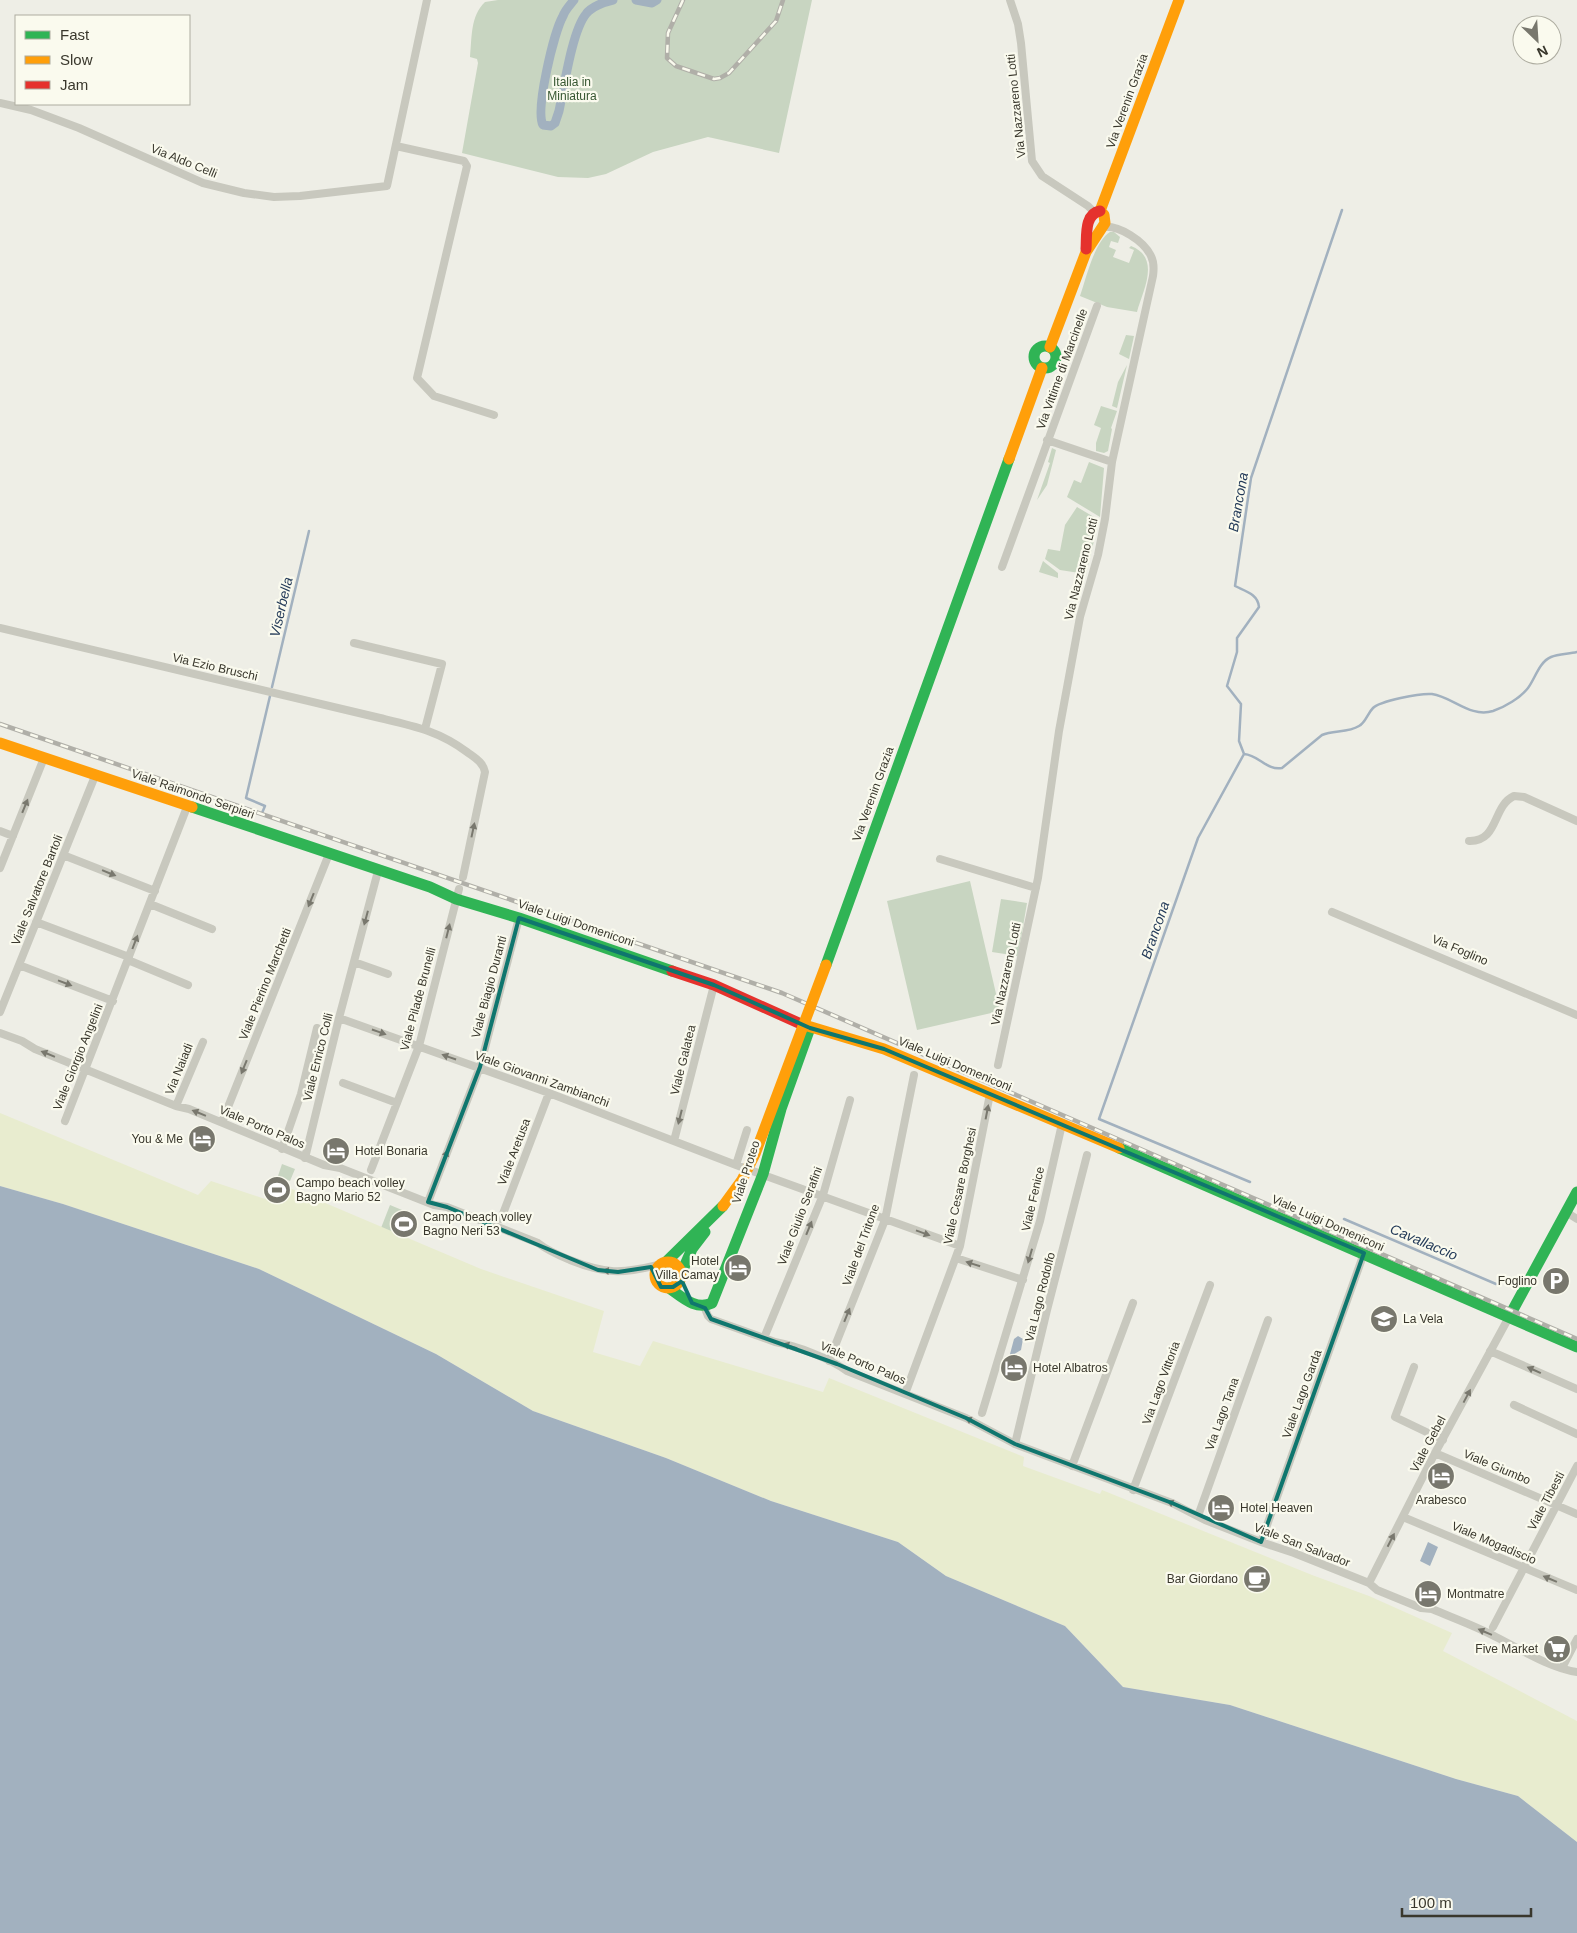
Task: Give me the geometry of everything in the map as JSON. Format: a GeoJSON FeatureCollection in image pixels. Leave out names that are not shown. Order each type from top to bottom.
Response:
{"type":"FeatureCollection","features":[{"type":"Feature","properties":{"kind":"street","name":"Via Aldo Celli"},"geometry":{"type":"LineString","coordinates":[[0,103],[31,110],[79,128],[203,183],[244,193],[274,196],[387,186],[427,0]]}},
{"type":"Feature","properties":{"kind":"street","name":"Via Nazzareno Lotti"},"geometry":{"type":"LineString","coordinates":[[998,1064],[1036,888],[1045,837],[1059,731],[1080,617],[1098,555],[1105,519],[1112,462],[1154,265],[1147,250],[1124,230],[1042,176],[1032,161],[1021,43],[1018,24],[1010,0]]}},
{"type":"Feature","properties":{"kind":"street","name":"Via Verenin Grazia"},"geometry":{"type":"LineString","coordinates":[[1050,347],[1086,252],[1105,223],[1100,213],[1179,0]]}},
{"type":"Feature","properties":{"kind":"street"},"geometry":{"type":"LineString","coordinates":[[396,146],[464,160],[467,166],[417,378],[434,396],[494,415]]}},
{"type":"Feature","properties":{"kind":"street","name":"Via Verenin Grazia"},"geometry":{"type":"LineString","coordinates":[[1086,252],[1090,217],[1100,213]]}},
{"type":"Feature","properties":{"kind":"street"},"geometry":{"type":"LineString","coordinates":[[1102,227],[1111,226],[1124,230]]}},
{"type":"Feature","properties":{"kind":"street","name":"Via Vittime di Marcinelle"},"geometry":{"type":"LineString","coordinates":[[1002,567],[1047,440],[1098,306]]}},
{"type":"Feature","properties":{"kind":"street","name":"Via Verenin Grazia"},"geometry":{"type":"LineString","coordinates":[[1042,346],[1050,347],[1056,354],[1056,361],[1052,366],[1042,368],[1035,362],[1035,352],[1042,346]]}},
{"type":"Feature","properties":{"kind":"street","name":"Via Verenin Grazia"},"geometry":{"type":"LineString","coordinates":[[662,1264],[712,1219],[723,1206],[742,1180],[755,1154],[826,965],[1042,368]]}},
{"type":"Feature","properties":{"kind":"street","name":"Via Vittime di Marcinelle"},"geometry":{"type":"LineString","coordinates":[[1047,440],[1112,462]]}},
{"type":"Feature","properties":{"kind":"street","name":"Via Ezio Bruschi"},"geometry":{"type":"LineString","coordinates":[[0,628],[425,729],[453,741],[484,766],[484,777],[463,877]]}},
{"type":"Feature","properties":{"kind":"street"},"geometry":{"type":"LineString","coordinates":[[354,643],[442,664],[425,729]]}},
{"type":"Feature","properties":{"kind":"street","name":"Viale Raimondo Serpieri"},"geometry":{"type":"LineString","coordinates":[[0,743],[378,871]]}},
{"type":"Feature","properties":{"kind":"street"},"geometry":{"type":"LineString","coordinates":[[0,868],[44,758]]}},
{"type":"Feature","properties":{"kind":"street","name":"Viale Salvatore Bartoli"},"geometry":{"type":"LineString","coordinates":[[0,1012],[95,776]]}},
{"type":"Feature","properties":{"kind":"street"},"geometry":{"type":"LineString","coordinates":[[1469,841],[1476,841],[1486,836],[1503,804],[1514,796],[1524,797],[1577,821]]}},
{"type":"Feature","properties":{"kind":"street","name":"Viale Giorgio Angelini"},"geometry":{"type":"LineString","coordinates":[[65,1121],[188,807]]}},
{"type":"Feature","properties":{"kind":"street"},"geometry":{"type":"LineString","coordinates":[[0,831],[13,836]]}},
{"type":"Feature","properties":{"kind":"street","name":"Viale Pierino Marchetti"},"geometry":{"type":"LineString","coordinates":[[222,1122],[329,854]]}},
{"type":"Feature","properties":{"kind":"street"},"geometry":{"type":"LineString","coordinates":[[63,855],[155,891]]}},
{"type":"Feature","properties":{"kind":"street"},"geometry":{"type":"LineString","coordinates":[[940,859],[1036,888]]}},
{"type":"Feature","properties":{"kind":"street","name":"Viale Luigi Domeniconi"},"geometry":{"type":"LineString","coordinates":[[378,871],[457,894],[519,918],[714,985],[810,1028],[884,1049],[1364,1253],[1577,1347]]}},
{"type":"Feature","properties":{"kind":"street","name":"Viale Enrico Colli"},"geometry":{"type":"LineString","coordinates":[[305,1158],[339,1018],[378,871]]}},
{"type":"Feature","properties":{"kind":"street","name":"Viale Pilade Brunelli"},"geometry":{"type":"LineString","coordinates":[[370,1170],[419,1046],[457,894]]}},
{"type":"Feature","properties":{"kind":"street"},"geometry":{"type":"LineString","coordinates":[[150,904],[212,929]]}},
{"type":"Feature","properties":{"kind":"street","name":"Via Foglino"},"geometry":{"type":"LineString","coordinates":[[1332,912],[1577,1015]]}},
{"type":"Feature","properties":{"kind":"street","name":"Viale Biagio Duranti"},"geometry":{"type":"LineString","coordinates":[[428,1202],[480,1067],[519,918]]}},
{"type":"Feature","properties":{"kind":"street"},"geometry":{"type":"LineString","coordinates":[[36,922],[188,985]]}},
{"type":"Feature","properties":{"kind":"street"},"geometry":{"type":"LineString","coordinates":[[354,962],[388,974]]}},
{"type":"Feature","properties":{"kind":"street","name":"Viale Giorgio Angelini"},"geometry":{"type":"LineString","coordinates":[[20,966],[112,1001]]}},
{"type":"Feature","properties":{"kind":"street","name":"Viale Galatea"},"geometry":{"type":"LineString","coordinates":[[674,1141],[714,985]]}},
{"type":"Feature","properties":{"kind":"street","name":"Viale Giovanni Zambianchi"},"geometry":{"type":"LineString","coordinates":[[339,1018],[549,1092],[674,1141],[960,1246]]}},
{"type":"Feature","properties":{"kind":"street"},"geometry":{"type":"LineString","coordinates":[[282,1149],[301,1094],[317,1028]]}},
{"type":"Feature","properties":{"kind":"street","name":"Viale Proteo"},"geometry":{"type":"LineString","coordinates":[[704,1306],[712,1303],[763,1174],[781,1109],[810,1028]]}},
{"type":"Feature","properties":{"kind":"street","name":"Viale Porto Palos"},"geometry":{"type":"LineString","coordinates":[[0,1033],[176,1106],[222,1122],[324,1166],[340,1168],[428,1202],[455,1210],[538,1243],[548,1251],[598,1270],[637,1271],[662,1264]]}},
{"type":"Feature","properties":{"kind":"street","name":"Via Naiadi"},"geometry":{"type":"LineString","coordinates":[[176,1106],[202,1042]]}},
{"type":"Feature","properties":{"kind":"street","name":"Viale del Tritone"},"geometry":{"type":"LineString","coordinates":[[829,1360],[885,1220],[914,1075]]}},
{"type":"Feature","properties":{"kind":"street"},"geometry":{"type":"LineString","coordinates":[[343,1083],[398,1103]]}},
{"type":"Feature","properties":{"kind":"street","name":"Viale Aretusa"},"geometry":{"type":"LineString","coordinates":[[500,1219],[549,1092]]}},
{"type":"Feature","properties":{"kind":"street","name":"Viale Cesare Borghesi"},"geometry":{"type":"LineString","coordinates":[[905,1394],[960,1246],[990,1094]]}},
{"type":"Feature","properties":{"kind":"street","name":"Viale Giulio Serafini"},"geometry":{"type":"LineString","coordinates":[[764,1338],[823,1195],[850,1100]]}},
{"type":"Feature","properties":{"kind":"street","name":"Viale Fenice"},"geometry":{"type":"LineString","coordinates":[[982,1412],[1040,1221],[1062,1124]]}},
{"type":"Feature","properties":{"kind":"street"},"geometry":{"type":"LineString","coordinates":[[736,1164],[746,1130]]}},
{"type":"Feature","properties":{"kind":"street","name":"Via Lago Rodolfo"},"geometry":{"type":"LineString","coordinates":[[1016,1444],[1045,1319],[1088,1156]]}},
{"type":"Feature","properties":{"kind":"street"},"geometry":{"type":"LineString","coordinates":[[1509,1317],[1577,1192]]}},
{"type":"Feature","properties":{"kind":"street"},"geometry":{"type":"LineString","coordinates":[[1566,1212],[1577,1219]]}},
{"type":"Feature","properties":{"kind":"street","name":"Via Verenin Grazia"},"geometry":{"type":"LineString","coordinates":[[681,1276],[692,1249],[710,1226],[712,1219]]}},
{"type":"Feature","properties":{"kind":"street","name":"Viale Lago Garda"},"geometry":{"type":"LineString","coordinates":[[1261,1542],[1364,1253]]}},
{"type":"Feature","properties":{"kind":"street"},"geometry":{"type":"LineString","coordinates":[[956,1258],[1023,1280]]}},
{"type":"Feature","properties":{"kind":"street"},"geometry":{"type":"LineString","coordinates":[[692,1303],[674,1264],[662,1264],[654,1273],[656,1281],[661,1287],[669,1288],[692,1303],[698,1306],[704,1306]]}},
{"type":"Feature","properties":{"kind":"street"},"geometry":{"type":"LineString","coordinates":[[669,1288],[677,1285],[681,1276]]}},
{"type":"Feature","properties":{"kind":"street","name":"Via Lago Vittoria"},"geometry":{"type":"LineString","coordinates":[[1133,1490],[1210,1286]]}},
{"type":"Feature","properties":{"kind":"street"},"geometry":{"type":"LineString","coordinates":[[1072,1466],[1133,1303]]}},
{"type":"Feature","properties":{"kind":"street","name":"Viale Porto Palos"},"geometry":{"type":"LineString","coordinates":[[704,1306],[711,1319],[829,1360],[847,1371],[966,1418],[1016,1444]]}},
{"type":"Feature","properties":{"kind":"street","name":"Viale Gebel"},"geometry":{"type":"LineString","coordinates":[[1369,1583],[1435,1453],[1509,1317]]}},
{"type":"Feature","properties":{"kind":"street","name":"Via Lago Tana"},"geometry":{"type":"LineString","coordinates":[[1198,1516],[1268,1320]]}},
{"type":"Feature","properties":{"kind":"street"},"geometry":{"type":"LineString","coordinates":[[1490,1352],[1577,1389]]}},
{"type":"Feature","properties":{"kind":"street"},"geometry":{"type":"LineString","coordinates":[[1414,1366],[1395,1417],[1443,1440]]}},
{"type":"Feature","properties":{"kind":"street"},"geometry":{"type":"LineString","coordinates":[[1514,1405],[1577,1434]]}},
{"type":"Feature","properties":{"kind":"street","name":"Viale San Salvador"},"geometry":{"type":"LineString","coordinates":[[1016,1444],[1090,1471],[1133,1490],[1172,1503],[1261,1542],[1284,1549],[1369,1583],[1377,1590],[1421,1608],[1432,1609],[1562,1668],[1577,1672]]}},
{"type":"Feature","properties":{"kind":"street","name":"Viale Giumbo"},"geometry":{"type":"LineString","coordinates":[[1435,1453],[1577,1514]]}},
{"type":"Feature","properties":{"kind":"street","name":"Viale Tibesti"},"geometry":{"type":"LineString","coordinates":[[1493,1626],[1577,1466]]}},
{"type":"Feature","properties":{"kind":"street","name":"Viale Mogadiscio"},"geometry":{"type":"LineString","coordinates":[[1403,1517],[1577,1590]]}},
{"type":"Feature","properties":{"kind":"street"},"geometry":{"type":"LineString","coordinates":[[1562,1668],[1577,1639]]}},
{"type":"Feature","properties":{"kind":"highlighted area"},"geometry":{"type":"Polygon","coordinates":[[[519,918],[714,985],[810,1028],[884,1049],[1364,1253],[1261,1542],[1172,1503],[1015,1444],[966,1418],[837,1364],[711,1319],[705,1308],[692,1303],[682,1281],[673,1287],[661,1287],[651,1267],[618,1272],[598,1270],[447,1207],[428,1202],[480,1067],[519,918]]]}},
{"type":"Feature","properties":{"kind":"green space","name":"Italia in Miniatura"},"geometry":{"type":"Polygon","coordinates":[[[498,0],[812,0],[779,153],[708,137],[653,152],[606,174],[588,178],[558,177],[462,153],[478,63],[477,59],[470,57],[474,21],[485,2],[498,0]]]}},
{"type":"Feature","properties":{"kind":"green space"},"geometry":{"type":"Polygon","coordinates":[[[1110,232],[1114,232],[1120,237],[1118,243],[1111,241],[1109,247],[1116,250],[1113,257],[1129,263],[1134,250],[1129,248],[1131,246],[1140,251],[1146,259],[1148,276],[1137,312],[1107,307],[1080,296],[1095,252],[1104,237],[1110,232]]]}},
{"type":"Feature","properties":{"kind":"green space"},"geometry":{"type":"Polygon","coordinates":[[[1126,335],[1134,336],[1129,359],[1119,354],[1126,335]]]}},
{"type":"Feature","properties":{"kind":"green space"},"geometry":{"type":"Polygon","coordinates":[[[1127,365],[1117,408],[1112,406],[1118,382],[1127,365]]]}},
{"type":"Feature","properties":{"kind":"green space"},"geometry":{"type":"Polygon","coordinates":[[[1101,406],[1117,411],[1111,428],[1108,451],[1104,453],[1096,451],[1096,443],[1101,428],[1094,425],[1101,406]]]}},
{"type":"Feature","properties":{"kind":"green space"},"geometry":{"type":"Polygon","coordinates":[[[1052,448],[1056,450],[1047,485],[1037,500],[1050,463],[1048,462],[1052,448]]]}},
{"type":"Feature","properties":{"kind":"green space"},"geometry":{"type":"Polygon","coordinates":[[[1089,462],[1104,468],[1100,517],[1067,497],[1074,480],[1081,483],[1089,462]]]}},
{"type":"Feature","properties":{"kind":"green space"},"geometry":{"type":"Polygon","coordinates":[[[1077,507],[1099,520],[1086,574],[1060,570],[1045,559],[1048,549],[1060,551],[1065,525],[1077,507]]]}},
{"type":"Feature","properties":{"kind":"green space"},"geometry":{"type":"Polygon","coordinates":[[[1043,561],[1058,573],[1058,578],[1039,572],[1043,561]]]}},
{"type":"Feature","properties":{"kind":"green space"},"geometry":{"type":"Polygon","coordinates":[[[970,881],[1000,1011],[917,1030],[887,901],[970,881]]]}},
{"type":"Feature","properties":{"kind":"green space"},"geometry":{"type":"Polygon","coordinates":[[[1001,899],[1027,903],[1018,956],[992,952],[1001,899]]]}},
{"type":"Feature","properties":{"kind":"green space"},"geometry":{"type":"Polygon","coordinates":[[[282,1164],[295,1169],[290,1181],[278,1176],[282,1164]]]}},
{"type":"Feature","properties":{"kind":"green space"},"geometry":{"type":"Polygon","coordinates":[[[390,1205],[414,1215],[405,1237],[381,1228],[390,1205]]]}},
{"type":"Feature","properties":{"kind":"sand"},"geometry":{"type":"Polygon","coordinates":[[[0,1113],[198,1195],[211,1181],[265,1199],[278,1183],[481,1269],[604,1311],[593,1352],[640,1366],[653,1341],[823,1392],[829,1378],[1024,1457],[1023,1466],[1100,1494],[1102,1490],[1312,1575],[1369,1596],[1452,1633],[1443,1651],[1577,1721],[1577,1842],[1518,1796],[1456,1779],[1230,1705],[1123,1687],[1065,1626],[946,1576],[898,1542],[771,1501],[666,1458],[533,1411],[436,1354],[259,1269],[63,1204],[0,1186],[0,1113]]]}},
{"type":"Feature","properties":{"kind":"water"},"geometry":{"type":"Polygon","coordinates":[[[0,1186],[63,1204],[259,1269],[436,1354],[533,1411],[666,1458],[771,1501],[898,1542],[946,1576],[1065,1626],[1123,1687],[1230,1705],[1456,1779],[1518,1796],[1577,1842],[1577,1933],[0,1933],[0,1186]]]}},
{"type":"Feature","properties":{"kind":"water"},"geometry":{"type":"Polygon","coordinates":[[[1018,1336],[1023,1339],[1021,1350],[1011,1356],[1014,1339],[1018,1336]]]}},
{"type":"Feature","properties":{"kind":"water"},"geometry":{"type":"Polygon","coordinates":[[[1428,1542],[1438,1547],[1430,1566],[1420,1561],[1428,1542]]]}},
{"type":"Feature","properties":{"kind":"waterway"},"geometry":{"type":"LineString","coordinates":[[574,0],[559,25],[551,54],[541,104],[543,125],[551,126],[555,123],[573,46],[581,22],[591,9],[613,0]]}},
{"type":"Feature","properties":{"kind":"waterway"},"geometry":{"type":"LineString","coordinates":[[636,0],[652,3],[657,0]]}},
{"type":"Feature","properties":{"kind":"waterway","name":"Brancona"},"geometry":{"type":"LineString","coordinates":[[1244,754],[1239,741],[1241,704],[1227,686],[1237,652],[1237,638],[1259,607],[1254,596],[1235,586],[1251,478],[1342,210]]}},
{"type":"Feature","properties":{"kind":"waterway","name":"Viserbella"},"geometry":{"type":"LineString","coordinates":[[272,687],[309,531]]}},
{"type":"Feature","properties":{"kind":"waterway","name":"Brancona"},"geometry":{"type":"LineString","coordinates":[[1244,754],[1272,767],[1282,768],[1322,735],[1355,728],[1365,720],[1371,710],[1377,705],[1410,696],[1432,694],[1477,712],[1493,711],[1512,702],[1525,692],[1547,659],[1557,655],[1577,652]]}},
{"type":"Feature","properties":{"kind":"waterway","name":"Viserbella"},"geometry":{"type":"LineString","coordinates":[[262,813],[265,806],[246,798],[270,696]]}},
{"type":"Feature","properties":{"kind":"waterway","name":"Brancona"},"geometry":{"type":"LineString","coordinates":[[1244,754],[1198,838],[1099,1119],[1250,1182]]}},
{"type":"Feature","properties":{"kind":"waterway","name":"Cavallaccio"},"geometry":{"type":"LineString","coordinates":[[1344,1219],[1496,1284]]}},
{"type":"Feature","properties":{"kind":"railway"},"geometry":{"type":"LineString","coordinates":[[683,0],[668,33],[667,58],[676,66],[714,79],[729,73],[776,21],[783,0]]}},
{"type":"Feature","properties":{"kind":"railway"},"geometry":{"type":"LineString","coordinates":[[0,724],[782,993],[1577,1339]]}},
{"type":"Feature","properties":{"kind":"traffic: fast"},"geometry":{"type":"LineString","coordinates":[[1045,346],[1053,349],[1056,357],[1053,365],[1045,368],[1037,365],[1034,357],[1037,349],[1045,346]]}},
{"type":"Feature","properties":{"kind":"traffic: fast"},"geometry":{"type":"LineString","coordinates":[[826,965],[1009,459]]}},
{"type":"Feature","properties":{"kind":"traffic: fast"},"geometry":{"type":"LineString","coordinates":[[192,807],[430,887],[456,899],[519,918],[672,971]]}},
{"type":"Feature","properties":{"kind":"traffic: fast"},"geometry":{"type":"LineString","coordinates":[[669,1288],[689,1302],[700,1305],[712,1303],[763,1174],[781,1109],[810,1028]]}},
{"type":"Feature","properties":{"kind":"traffic: fast"},"geometry":{"type":"LineString","coordinates":[[1119,1148],[1577,1347]]}},
{"type":"Feature","properties":{"kind":"traffic: fast"},"geometry":{"type":"LineString","coordinates":[[1509,1317],[1577,1192]]}},
{"type":"Feature","properties":{"kind":"traffic: fast"},"geometry":{"type":"LineString","coordinates":[[666,1262],[723,1206]]}},
{"type":"Feature","properties":{"kind":"traffic: fast"},"geometry":{"type":"LineString","coordinates":[[681,1274],[692,1249],[705,1232]]}},
{"type":"Feature","properties":{"kind":"traffic: slow"},"geometry":{"type":"LineString","coordinates":[[1100,211],[1179,0]]}},
{"type":"Feature","properties":{"kind":"traffic: slow"},"geometry":{"type":"LineString","coordinates":[[1050,347],[1086,252],[1105,223],[1104,215],[1100,211]]}},
{"type":"Feature","properties":{"kind":"traffic: slow"},"geometry":{"type":"LineString","coordinates":[[1009,459],[1042,368]]}},
{"type":"Feature","properties":{"kind":"traffic: slow"},"geometry":{"type":"LineString","coordinates":[[0,743],[192,807]]}},
{"type":"Feature","properties":{"kind":"traffic: slow"},"geometry":{"type":"LineString","coordinates":[[723,1206],[742,1180],[755,1154],[826,965]]}},
{"type":"Feature","properties":{"kind":"traffic: slow"},"geometry":{"type":"LineString","coordinates":[[801,1024],[884,1049],[1119,1148]]}},
{"type":"Feature","properties":{"kind":"traffic: slow"},"geometry":{"type":"LineString","coordinates":[[668,1262],[677,1266],[681,1275],[677,1284],[668,1288],[659,1284],[655,1275],[659,1266],[668,1262]]}},
{"type":"Feature","properties":{"kind":"traffic: jam"},"geometry":{"type":"LineString","coordinates":[[1086,249],[1087,226],[1091,216],[1100,211]]}},
{"type":"Feature","properties":{"kind":"traffic: jam"},"geometry":{"type":"LineString","coordinates":[[672,971],[714,985],[801,1024]]}},
{"type":"Feature","properties":{"kind":"place","name":"You & Me"},"geometry":{"type":"Point","coordinates":[202,1139]}},
{"type":"Feature","properties":{"kind":"place","name":"Hotel Bonaria"},"geometry":{"type":"Point","coordinates":[336,1151]}},
{"type":"Feature","properties":{"kind":"place","name":"Campo beach volley Bagno Mario 52"},"geometry":{"type":"Point","coordinates":[277,1190]}},
{"type":"Feature","properties":{"kind":"place","name":"Campo beach volley Bagno Neri 53"},"geometry":{"type":"Point","coordinates":[404,1224]}},
{"type":"Feature","properties":{"kind":"place","name":"Hotel Villa Camay"},"geometry":{"type":"Point","coordinates":[738,1268]}},
{"type":"Feature","properties":{"kind":"place","name":"Foglino"},"geometry":{"type":"Point","coordinates":[1556,1281]}},
{"type":"Feature","properties":{"kind":"place","name":"La Vela"},"geometry":{"type":"Point","coordinates":[1384,1319]}},
{"type":"Feature","properties":{"kind":"place","name":"Hotel Albatros"},"geometry":{"type":"Point","coordinates":[1014,1368]}},
{"type":"Feature","properties":{"kind":"place","name":"Arabesco"},"geometry":{"type":"Point","coordinates":[1441,1476]}},
{"type":"Feature","properties":{"kind":"place","name":"Hotel Heaven"},"geometry":{"type":"Point","coordinates":[1221,1508]}},
{"type":"Feature","properties":{"kind":"place","name":"Bar Giordano"},"geometry":{"type":"Point","coordinates":[1257,1579]}},
{"type":"Feature","properties":{"kind":"place","name":"Montmatre"},"geometry":{"type":"Point","coordinates":[1428,1594]}},
{"type":"Feature","properties":{"kind":"place","name":"Five Market"},"geometry":{"type":"Point","coordinates":[1557,1649]}}]}
